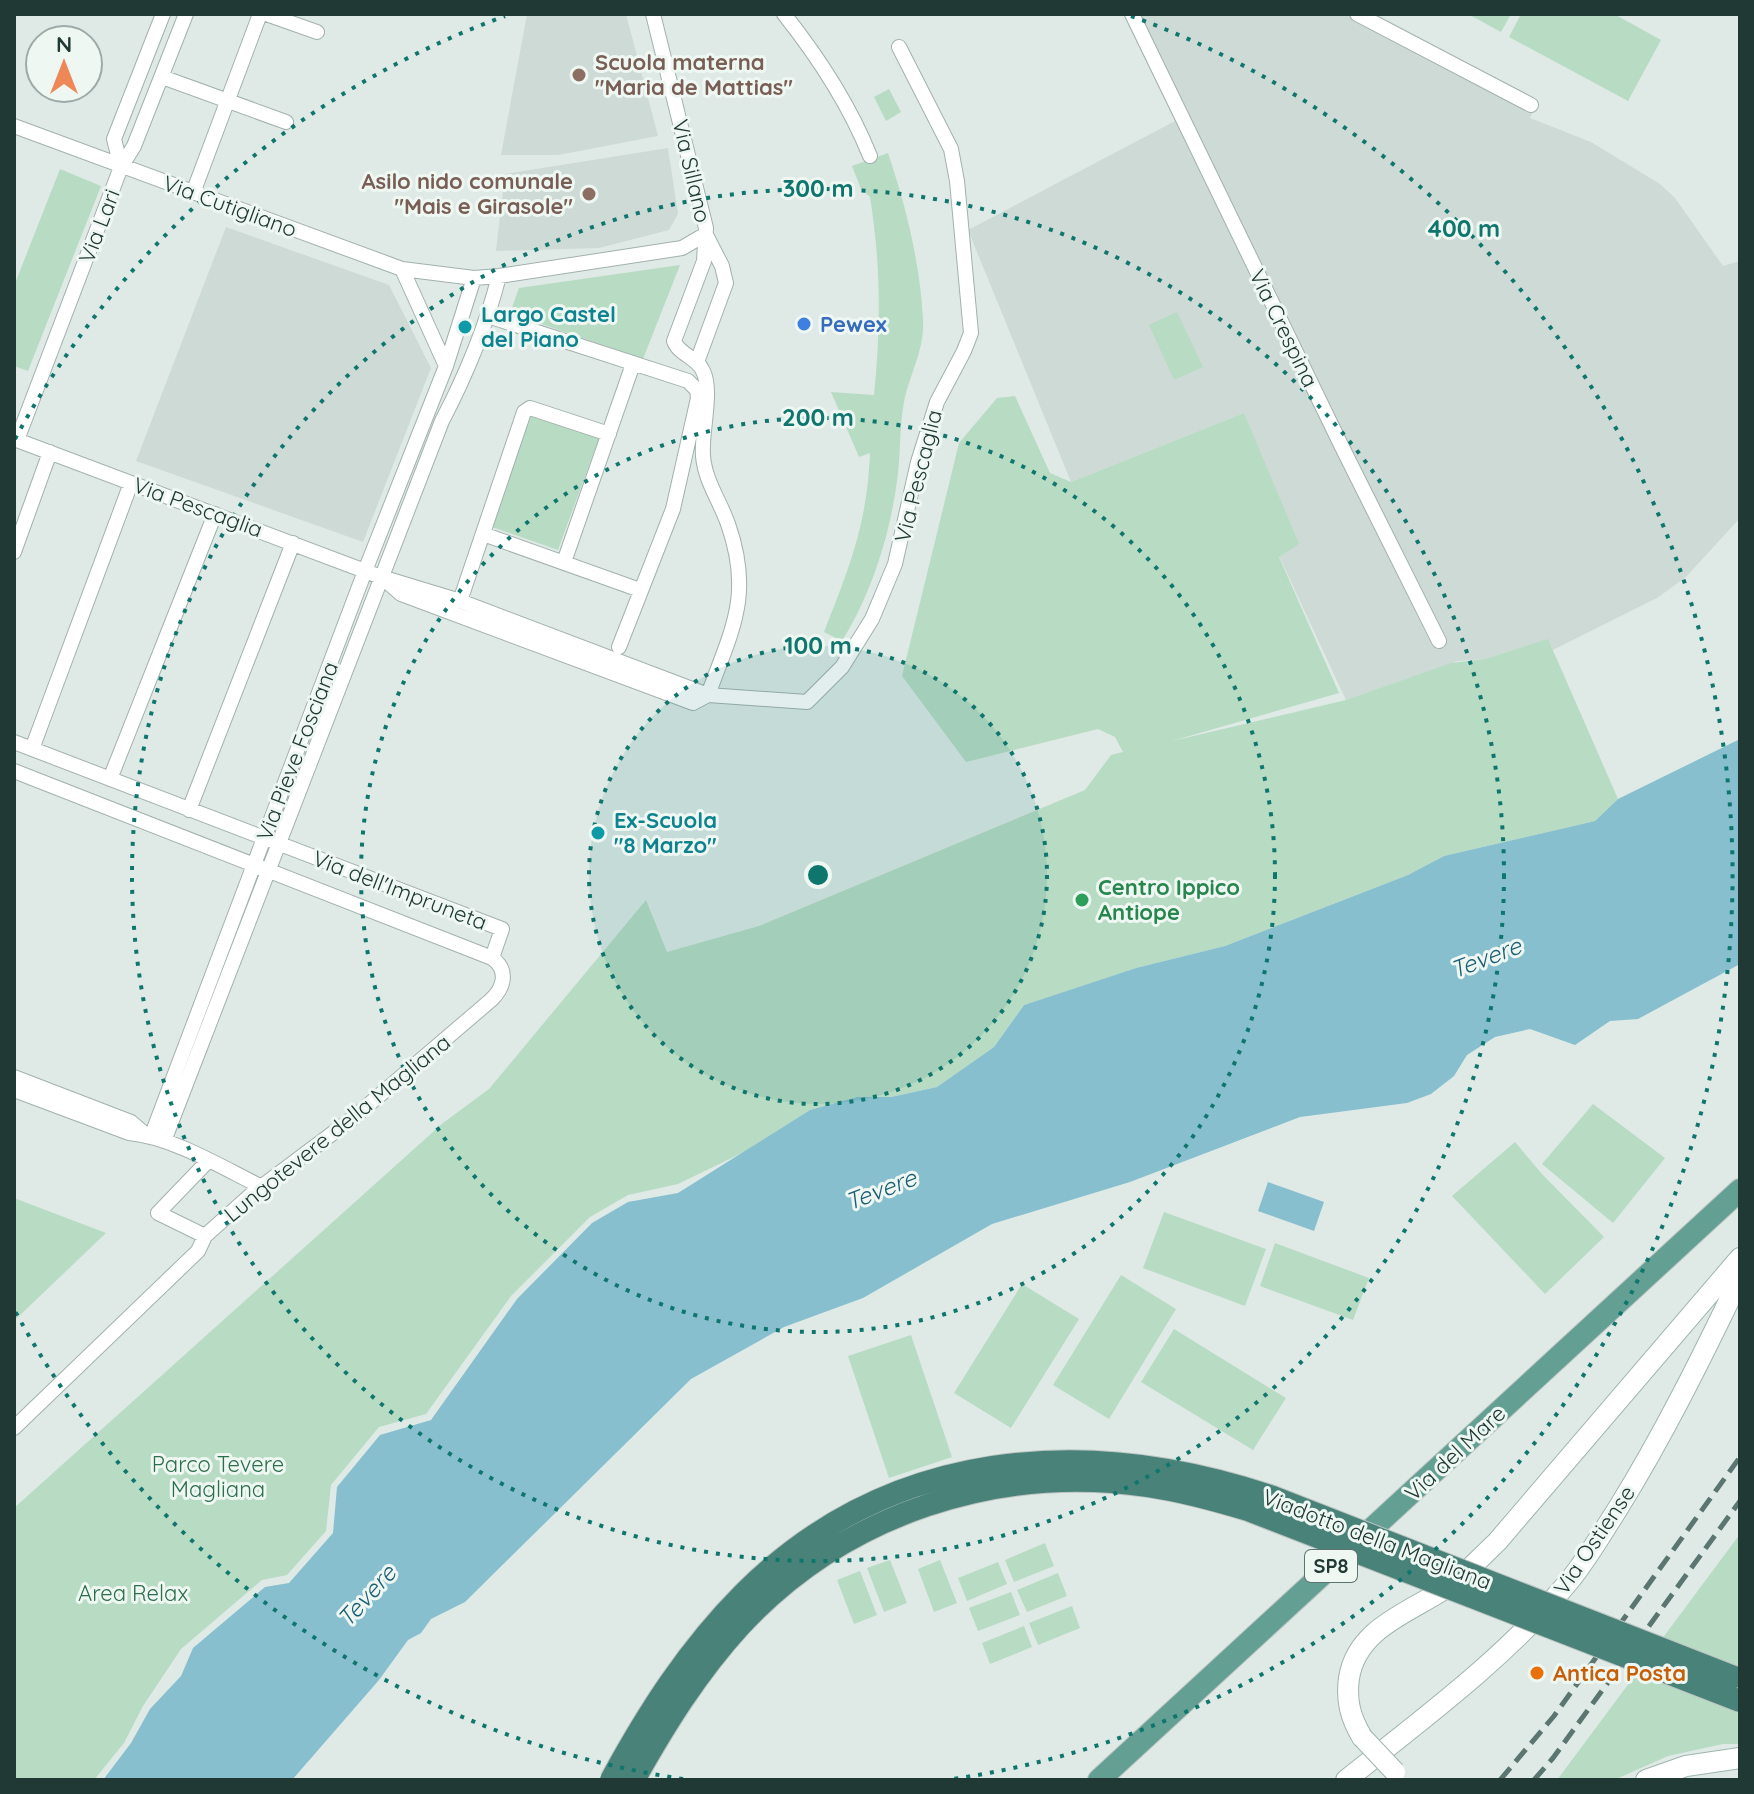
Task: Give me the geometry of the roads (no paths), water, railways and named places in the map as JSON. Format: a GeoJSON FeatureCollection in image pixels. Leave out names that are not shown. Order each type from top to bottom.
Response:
{"type":"FeatureCollection","features":[{"type":"Feature","properties":{"kind":"highway","name":"Viadotto della Magliana"},"geometry":{"type":"LineString","coordinates":[[611,1780],[650,1713],[693,1651],[744,1594],[785,1557],[839,1522],[893,1495],[953,1475],[1024,1462],[1078,1460],[1133,1463],[1232,1484],[1273,1497],[1734,1677]]}},
{"type":"Feature","properties":{"kind":"highway","name":"Viadotto della Magliana"},"geometry":{"type":"LineString","coordinates":[[634,1780],[672,1714],[711,1660],[752,1614],[803,1570],[858,1535],[930,1502],[993,1486],[1049,1480],[1150,1486],[1248,1510],[1740,1701]]}},
{"type":"Feature","properties":{"kind":"main road","name":"Via del Mare"},"geometry":{"type":"LineString","coordinates":[[1099,1780],[1740,1190]]}},
{"type":"Feature","properties":{"kind":"main road"},"geometry":{"type":"LineString","coordinates":[[1398,1776],[1362,1737],[1351,1716],[1348,1695],[1353,1661],[1365,1642],[1388,1622],[1456,1581],[1497,1542],[1740,1258]]}},
{"type":"Feature","properties":{"kind":"main road","name":"Via Ostiense"},"geometry":{"type":"LineString","coordinates":[[1346,1780],[1509,1645],[1567,1585],[1628,1493],[1669,1421],[1740,1278]]}},
{"type":"Feature","properties":{"kind":"main road"},"geometry":{"type":"LineString","coordinates":[[1646,1780],[1686,1766],[1737,1759]]}},
{"type":"Feature","properties":{"kind":"street"},"geometry":{"type":"LineString","coordinates":[[121,167],[114,139],[163,14]]}},
{"type":"Feature","properties":{"kind":"street","name":"Via Lari"},"geometry":{"type":"LineString","coordinates":[[15,439],[121,167],[134,146],[186,14]]}},
{"type":"Feature","properties":{"kind":"street"},"geometry":{"type":"LineString","coordinates":[[193,193],[260,14]]}},
{"type":"Feature","properties":{"kind":"street"},"geometry":{"type":"LineString","coordinates":[[266,14],[317,32]]}},
{"type":"Feature","properties":{"kind":"street","name":"Via Sillano"},"geometry":{"type":"LineString","coordinates":[[653,14],[706,234],[722,266],[726,283],[697,362],[677,348],[674,341],[704,261],[706,234]]}},
{"type":"Feature","properties":{"kind":"street"},"geometry":{"type":"LineString","coordinates":[[784,14],[822,64],[857,125],[870,156]]}},
{"type":"Feature","properties":{"kind":"street","name":"Via Crespina"},"geometry":{"type":"LineString","coordinates":[[1132,14],[1439,641]]}},
{"type":"Feature","properties":{"kind":"street"},"geometry":{"type":"LineString","coordinates":[[1357,14],[1531,105]]}},
{"type":"Feature","properties":{"kind":"street","name":"Via Pescaglia"},"geometry":{"type":"LineString","coordinates":[[15,439],[381,577],[406,582],[460,601],[708,695],[807,702],[842,667],[866,631],[895,564],[928,426],[945,382],[970,339],[960,212],[951,149],[899,47]]}},
{"type":"Feature","properties":{"kind":"street"},"geometry":{"type":"LineString","coordinates":[[162,77],[286,122]]}},
{"type":"Feature","properties":{"kind":"street","name":"Via Cutigliano"},"geometry":{"type":"LineString","coordinates":[[14,126],[402,269]]}},
{"type":"Feature","properties":{"kind":"street"},"geometry":{"type":"LineString","coordinates":[[402,269],[474,278],[499,276],[682,248],[706,234]]}},
{"type":"Feature","properties":{"kind":"street"},"geometry":{"type":"LineString","coordinates":[[402,269],[446,366]]}},
{"type":"Feature","properties":{"kind":"street"},"geometry":{"type":"LineString","coordinates":[[499,276],[488,316],[688,381],[697,390],[698,398],[679,488],[619,647]]}},
{"type":"Feature","properties":{"kind":"street"},"geometry":{"type":"LineString","coordinates":[[446,366],[474,278]]}},
{"type":"Feature","properties":{"kind":"street","name":"Via Pieve Fosciana"},"geometry":{"type":"LineString","coordinates":[[154,1138],[271,841],[442,421],[465,377],[488,316]]}},
{"type":"Feature","properties":{"kind":"street"},"geometry":{"type":"LineString","coordinates":[[697,362],[704,372],[707,394],[702,430],[703,458],[707,477],[733,538],[740,586],[739,611],[708,695]]}},
{"type":"Feature","properties":{"kind":"street"},"geometry":{"type":"LineString","coordinates":[[564,562],[633,364]]}},
{"type":"Feature","properties":{"kind":"street","name":"Via Pieve Fosciana"},"geometry":{"type":"LineString","coordinates":[[271,841],[365,571],[446,366]]}},
{"type":"Feature","properties":{"kind":"street"},"geometry":{"type":"LineString","coordinates":[[460,601],[519,423],[530,408],[609,434]]}},
{"type":"Feature","properties":{"kind":"street"},"geometry":{"type":"LineString","coordinates":[[14,552],[50,452]]}},
{"type":"Feature","properties":{"kind":"street"},"geometry":{"type":"LineString","coordinates":[[32,749],[131,483]]}},
{"type":"Feature","properties":{"kind":"street"},"geometry":{"type":"LineString","coordinates":[[110,779],[215,514]]}},
{"type":"Feature","properties":{"kind":"street"},"geometry":{"type":"LineString","coordinates":[[483,534],[640,590]]}},
{"type":"Feature","properties":{"kind":"street"},"geometry":{"type":"LineString","coordinates":[[189,810],[293,543]]}},
{"type":"Feature","properties":{"kind":"street","name":"Via Pescaglia"},"geometry":{"type":"LineString","coordinates":[[381,577],[401,594],[693,703],[708,695]]}},
{"type":"Feature","properties":{"kind":"street","name":"Via dell'Impruneta"},"geometry":{"type":"LineString","coordinates":[[14,742],[502,929],[492,958],[14,771]]}},
{"type":"Feature","properties":{"kind":"street","name":"Lungotevere della Magliana"},"geometry":{"type":"LineString","coordinates":[[14,1428],[198,1251],[205,1236],[262,1187],[373,1102],[491,1000],[502,988],[503,976],[498,961],[492,958]]}},
{"type":"Feature","properties":{"kind":"street"},"geometry":{"type":"LineString","coordinates":[[14,1077],[131,1122],[154,1138],[262,1187]]}},
{"type":"Feature","properties":{"kind":"street"},"geometry":{"type":"LineString","coordinates":[[14,1090],[129,1133],[154,1138]]}},
{"type":"Feature","properties":{"kind":"street"},"geometry":{"type":"LineString","coordinates":[[205,1236],[158,1213],[208,1161]]}},
{"type":"Feature","properties":{"kind":"water","name":"Tevere"},"geometry":{"type":"Polygon","coordinates":[[[1740,739],[1740,964],[1638,1019],[1610,1021],[1575,1045],[1530,1029],[1495,1037],[1467,1055],[1454,1076],[1431,1094],[1407,1103],[1300,1117],[1130,1182],[992,1224],[863,1298],[784,1327],[691,1379],[465,1602],[431,1619],[421,1633],[408,1640],[379,1680],[292,1780],[103,1780],[131,1743],[150,1709],[181,1676],[193,1648],[265,1587],[289,1583],[333,1533],[337,1487],[380,1435],[431,1420],[517,1299],[592,1223],[628,1202],[678,1193],[810,1110],[857,1097],[891,1097],[937,1087],[994,1047],[1024,1005],[1136,968],[1225,946],[1408,875],[1444,856],[1595,821],[1618,799],[1740,739]]]}},
{"type":"Feature","properties":{"kind":"water"},"geometry":{"type":"Polygon","coordinates":[[[1268,1182],[1324,1202],[1314,1231],[1258,1211],[1268,1182]]]}},
{"type":"Feature","properties":{"kind":"railway"},"geometry":{"type":"LineString","coordinates":[[1500,1780],[1554,1716],[1740,1457]]}},
{"type":"Feature","properties":{"kind":"railway"},"geometry":{"type":"LineString","coordinates":[[1534,1780],[1740,1501]]}},
{"type":"Feature","properties":{"kind":"place","name":"Scuola materna \"Maria de Mattias\""},"geometry":{"type":"Point","coordinates":[579,75]}},
{"type":"Feature","properties":{"kind":"place","name":"Asilo nido comunale \"Mais e Girasole\""},"geometry":{"type":"Point","coordinates":[589,194]}},
{"type":"Feature","properties":{"kind":"place","name":"Pewex"},"geometry":{"type":"Point","coordinates":[804,324]}},
{"type":"Feature","properties":{"kind":"place","name":"Largo Castel del Piano"},"geometry":{"type":"Point","coordinates":[465,327]}},
{"type":"Feature","properties":{"kind":"place","name":"Ex-Scuola \"8 Marzo\""},"geometry":{"type":"Point","coordinates":[598,833]}},
{"type":"Feature","properties":{"kind":"place","name":"Centro Ippico Antiope"},"geometry":{"type":"Point","coordinates":[1082,900]}},
{"type":"Feature","properties":{"kind":"place","name":"Antica Posta"},"geometry":{"type":"Point","coordinates":[1537,1673]}},
{"type":"Feature","properties":{"kind":"park label","name":"Parco Tevere Magliana"},"geometry":{"type":"Point","coordinates":[218,1476]}},
{"type":"Feature","properties":{"kind":"park label","name":"Area Relax"},"geometry":{"type":"Point","coordinates":[133,1593]}}]}
